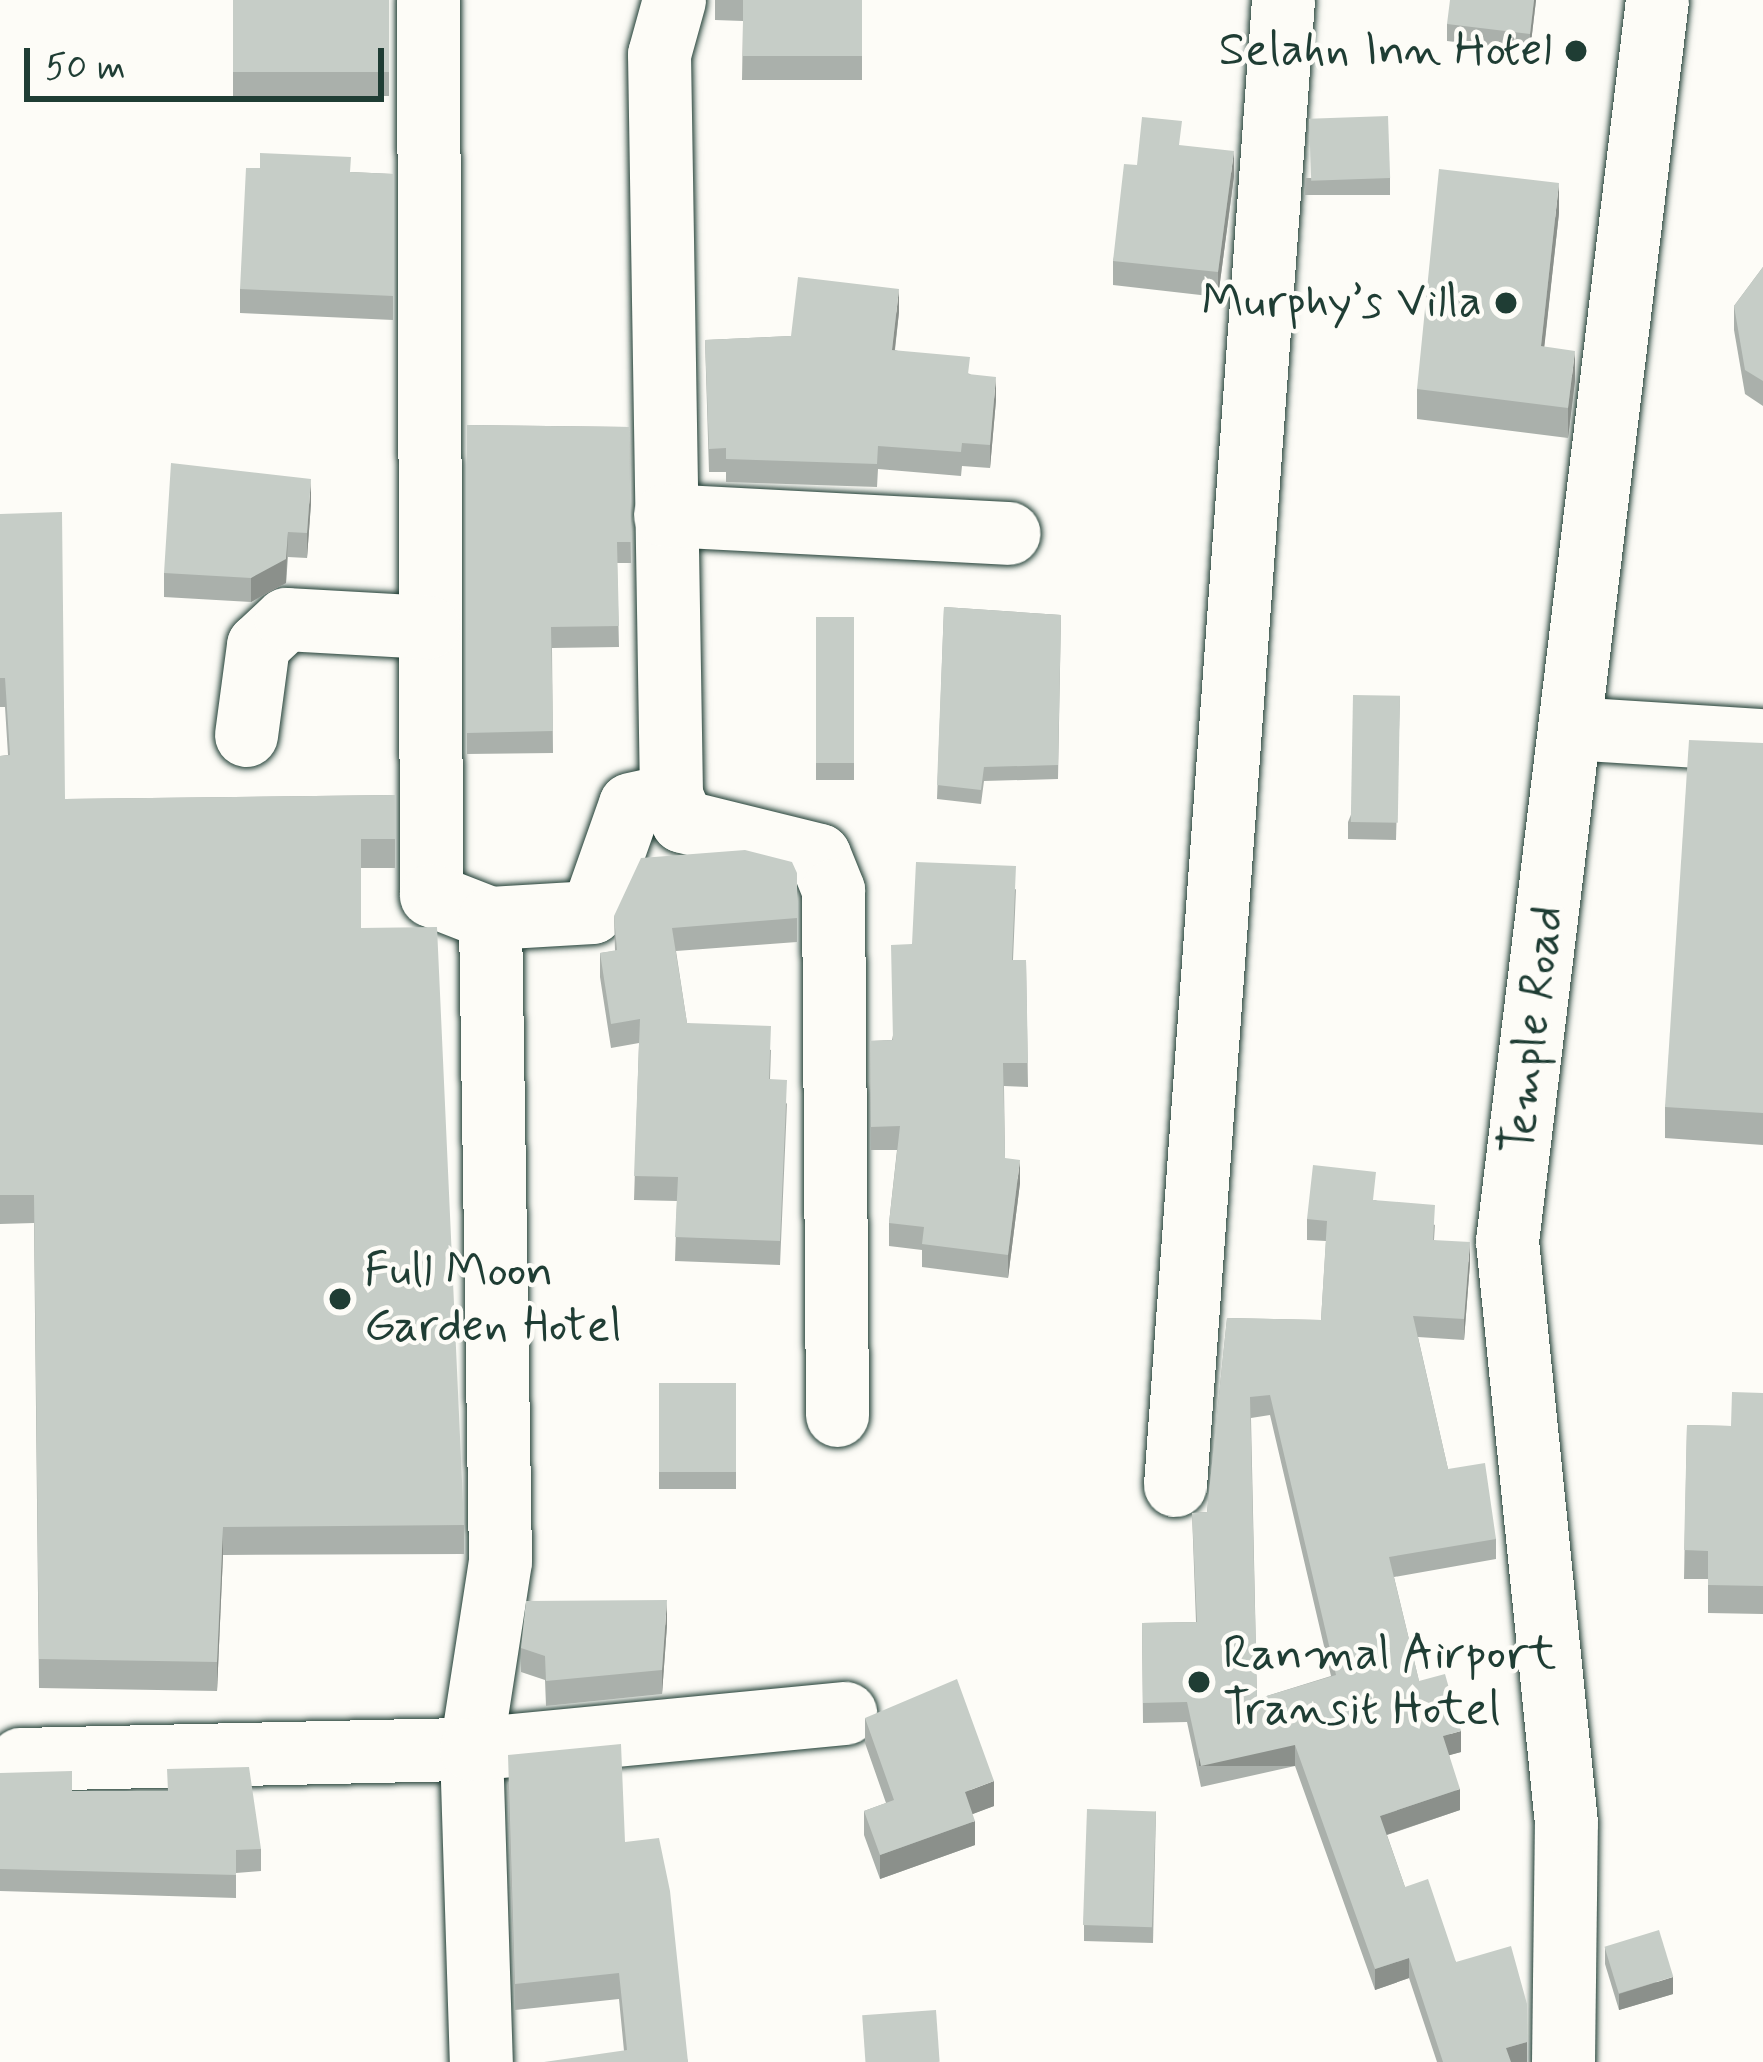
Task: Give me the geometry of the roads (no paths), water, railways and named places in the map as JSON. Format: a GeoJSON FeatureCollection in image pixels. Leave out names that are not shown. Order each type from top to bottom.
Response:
{"type":"FeatureCollection","features":[{"type":"Feature","properties":{"kind":"street"},"geometry":{"type":"LineString","coordinates":[[428,0],[430,895],[490,917],[592,912],[630,804],[671,795]]}},
{"type":"Feature","properties":{"kind":"street"},"geometry":{"type":"LineString","coordinates":[[674,0],[659,54],[671,795],[682,821],[819,855],[833,890],[837,1414]]}},
{"type":"Feature","properties":{"kind":"street"},"geometry":{"type":"LineString","coordinates":[[1175,1485],[1283,0]]}},
{"type":"Feature","properties":{"kind":"street","name":"Temple Road"},"geometry":{"type":"LineString","coordinates":[[1563,2062],[1566,1823],[1507,1240],[1657,0]]}},
{"type":"Feature","properties":{"kind":"street"},"geometry":{"type":"LineString","coordinates":[[665,515],[1009,533]]}},
{"type":"Feature","properties":{"kind":"street"},"geometry":{"type":"LineString","coordinates":[[246,735],[258,646],[286,619],[428,627]]}},
{"type":"Feature","properties":{"kind":"street"},"geometry":{"type":"LineString","coordinates":[[1570,728],[1763,740]]}},
{"type":"Feature","properties":{"kind":"street"},"geometry":{"type":"LineString","coordinates":[[481,2062],[472,1749],[500,1561],[490,917]]}},
{"type":"Feature","properties":{"kind":"street"},"geometry":{"type":"LineString","coordinates":[[20,1759],[472,1749],[844,1713]]}},
{"type":"Feature","properties":{"kind":"place","name":"Selahn Inn Hotel"},"geometry":{"type":"Point","coordinates":[1576,51]}},
{"type":"Feature","properties":{"kind":"place","name":"Murphy’s Villa"},"geometry":{"type":"Point","coordinates":[1506,303]}},
{"type":"Feature","properties":{"kind":"place","name":"Full Moon Garden Hotel"},"geometry":{"type":"Point","coordinates":[340,1299]}},
{"type":"Feature","properties":{"kind":"place","name":"Ranmal Airport Transit Hotel"},"geometry":{"type":"Point","coordinates":[1199,1682]}}]}
